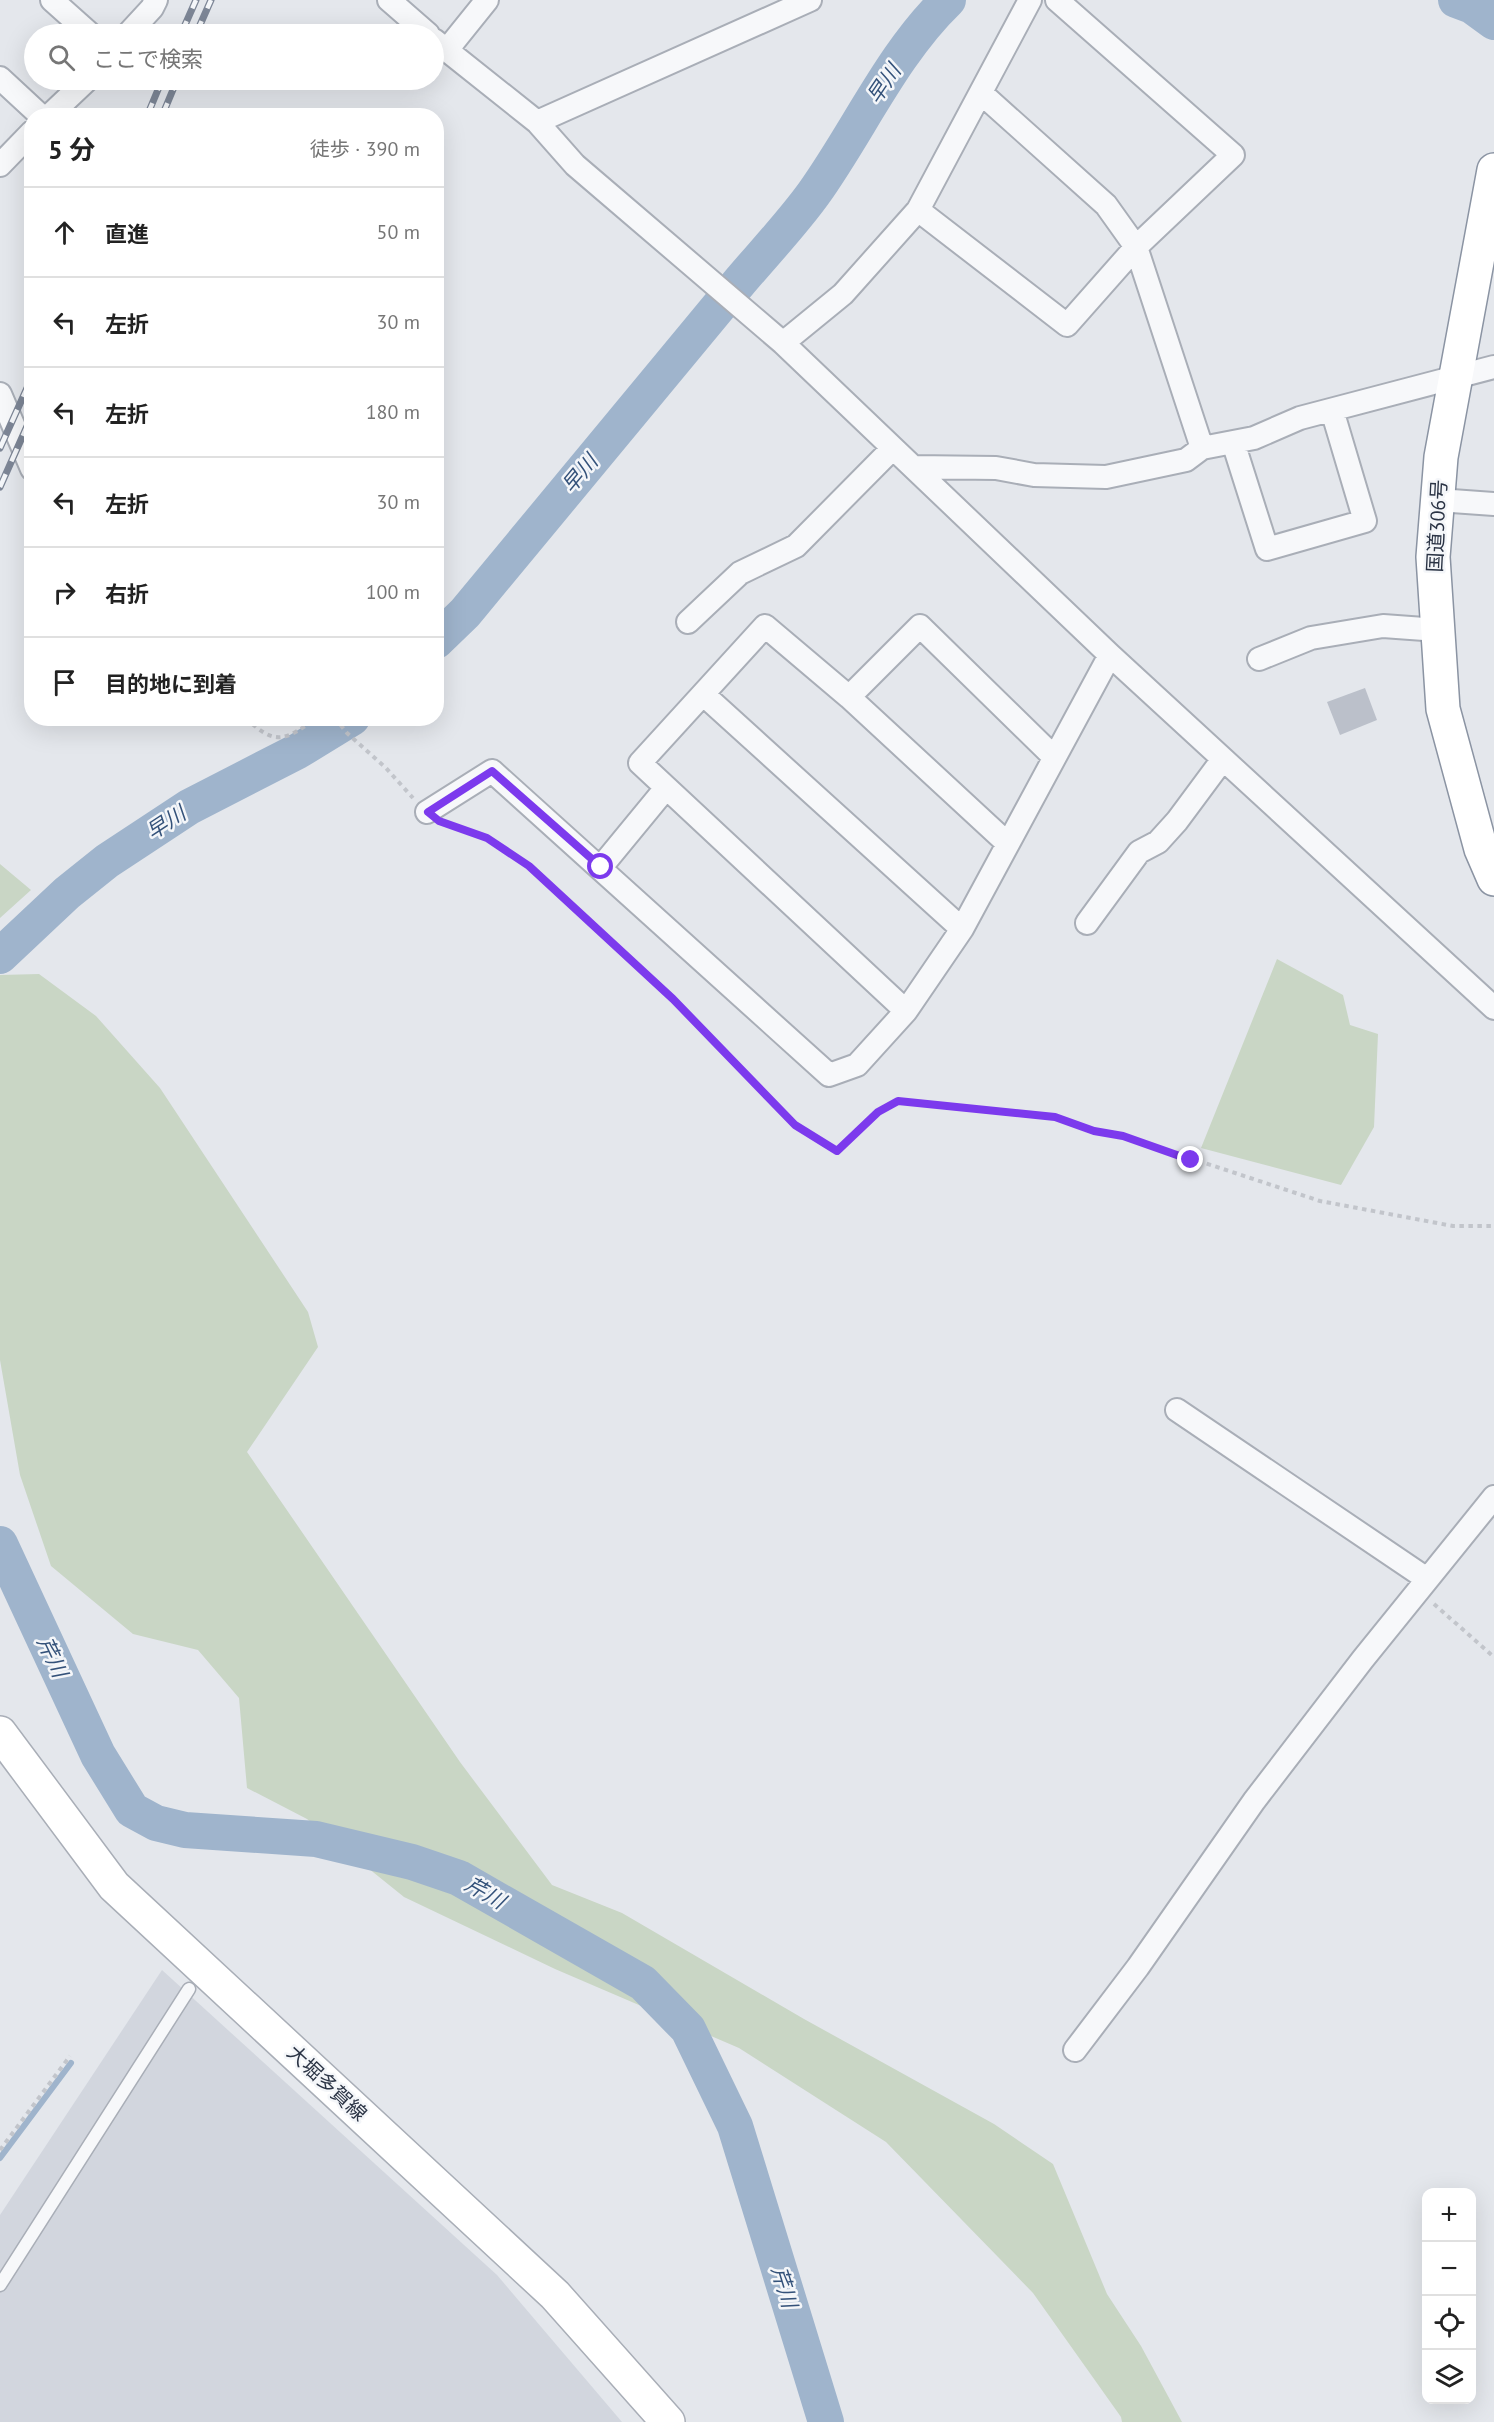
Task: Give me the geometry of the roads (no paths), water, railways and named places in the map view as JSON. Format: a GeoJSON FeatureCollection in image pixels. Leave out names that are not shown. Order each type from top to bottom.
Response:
{"type":"FeatureCollection","features":[{"type":"Feature","properties":{"kind":"main road","name":"国道306号"},"geometry":{"type":"LineString","coordinates":[[1494,170],[1441,457],[1433,557],[1443,709],[1481,849],[1494,879]]}},
{"type":"Feature","properties":{"kind":"main road","name":"大堀多賀線"},"geometry":{"type":"LineString","coordinates":[[0,1733],[114,1886],[555,2295],[668,2422]]}},
{"type":"Feature","properties":{"kind":"street"},"geometry":{"type":"LineString","coordinates":[[52,0],[79,24]]}},
{"type":"Feature","properties":{"kind":"street"},"geometry":{"type":"LineString","coordinates":[[137,24],[156,0]]}},
{"type":"Feature","properties":{"kind":"street"},"geometry":{"type":"LineString","coordinates":[[389,0],[417,24]]}},
{"type":"Feature","properties":{"kind":"street"},"geometry":{"type":"LineString","coordinates":[[444,41],[487,0]]}},
{"type":"Feature","properties":{"kind":"street"},"geometry":{"type":"LineString","coordinates":[[537,122],[810,0]]}},
{"type":"Feature","properties":{"kind":"street"},"geometry":{"type":"LineString","coordinates":[[783,343],[843,294],[918,210],[1030,0]]}},
{"type":"Feature","properties":{"kind":"street"},"geometry":{"type":"LineString","coordinates":[[918,210],[1067,325],[1136,247],[1233,155],[1057,0]]}},
{"type":"Feature","properties":{"kind":"street"},"geometry":{"type":"LineString","coordinates":[[444,48],[537,122],[575,165],[783,343],[1110,655],[1494,1008]]}},
{"type":"Feature","properties":{"kind":"street"},"geometry":{"type":"LineString","coordinates":[[0,78],[32,108]]}},
{"type":"Feature","properties":{"kind":"street"},"geometry":{"type":"LineString","coordinates":[[57,108],[76,90]]}},
{"type":"Feature","properties":{"kind":"street"},"geometry":{"type":"LineString","coordinates":[[981,93],[1106,204],[1136,247],[1202,448]]}},
{"type":"Feature","properties":{"kind":"street"},"geometry":{"type":"LineString","coordinates":[[0,165],[24,140]]}},
{"type":"Feature","properties":{"kind":"street"},"geometry":{"type":"LineString","coordinates":[[913,467],[996,468],[1034,475],[1106,477],[1186,460],[1202,448],[1254,438],[1300,418],[1494,368]]}},
{"type":"Feature","properties":{"kind":"street"},"geometry":{"type":"LineString","coordinates":[[0,394],[24,450]]}},
{"type":"Feature","properties":{"kind":"street"},"geometry":{"type":"LineString","coordinates":[[1233,442],[1267,549],[1365,521],[1332,410]]}},
{"type":"Feature","properties":{"kind":"street"},"geometry":{"type":"LineString","coordinates":[[688,622],[740,573],[796,546],[893,448]]}},
{"type":"Feature","properties":{"kind":"street"},"geometry":{"type":"LineString","coordinates":[[1438,500],[1494,504]]}},
{"type":"Feature","properties":{"kind":"street"},"geometry":{"type":"LineString","coordinates":[[906,1011],[640,763],[765,626],[849,697],[1007,843]]}},
{"type":"Feature","properties":{"kind":"street"},"geometry":{"type":"LineString","coordinates":[[849,697],[920,626],[1054,757]]}},
{"type":"Feature","properties":{"kind":"street"},"geometry":{"type":"LineString","coordinates":[[1259,659],[1311,638],[1352,631],[1383,626],[1438,630]]}},
{"type":"Feature","properties":{"kind":"street"},"geometry":{"type":"LineString","coordinates":[[428,812],[492,771],[829,1075],[857,1065],[906,1011],[962,929],[1110,655]]}},
{"type":"Feature","properties":{"kind":"street"},"geometry":{"type":"LineString","coordinates":[[704,695],[962,929]]}},
{"type":"Feature","properties":{"kind":"street"},"geometry":{"type":"LineString","coordinates":[[1087,923],[1139,852],[1158,842],[1223,759]]}},
{"type":"Feature","properties":{"kind":"street"},"geometry":{"type":"LineString","coordinates":[[601,867],[666,788]]}},
{"type":"Feature","properties":{"kind":"street"},"geometry":{"type":"LineString","coordinates":[[1178,1410],[1423,1585]]}},
{"type":"Feature","properties":{"kind":"street"},"geometry":{"type":"LineString","coordinates":[[1075,2050],[1138,1967],[1254,1801],[1363,1659],[1494,1497]]}},
{"type":"Feature","properties":{"kind":"lane"},"geometry":{"type":"LineString","coordinates":[[0,2285],[189,1989]]}},
{"type":"Feature","properties":{"kind":"waterway","name":"早川"},"geometry":{"type":"LineString","coordinates":[[737,285],[814,193],[893,68],[928,21],[948,0]]}},
{"type":"Feature","properties":{"kind":"waterway","name":"早川"},"geometry":{"type":"LineString","coordinates":[[1456,0],[1472,6],[1494,22]]}},
{"type":"Feature","properties":{"kind":"waterway","name":"早川"},"geometry":{"type":"LineString","coordinates":[[444,633],[465,613],[720,305]]}},
{"type":"Feature","properties":{"kind":"waterway","name":"早川"},"geometry":{"type":"LineString","coordinates":[[0,956],[67,893],[107,861],[189,807],[298,751],[339,726]]}},
{"type":"Feature","properties":{"kind":"waterway","name":"芹川"},"geometry":{"type":"LineString","coordinates":[[0,1544],[98,1755],[132,1810],[156,1823],[185,1830],[316,1839],[412,1862],[459,1878],[643,1983],[688,2029],[735,2126],[826,2422]]}},
{"type":"Feature","properties":{"kind":"waterway"},"geometry":{"type":"LineString","coordinates":[[0,2158],[71,2063]]}},
{"type":"Feature","properties":{"kind":"railway"},"geometry":{"type":"LineString","coordinates":[[185,24],[196,0]]}},
{"type":"Feature","properties":{"kind":"railway"},"geometry":{"type":"LineString","coordinates":[[200,24],[211,0]]}},
{"type":"Feature","properties":{"kind":"railway"},"geometry":{"type":"LineString","coordinates":[[150,108],[158,90]]}},
{"type":"Feature","properties":{"kind":"railway"},"geometry":{"type":"LineString","coordinates":[[165,108],[173,90]]}},
{"type":"Feature","properties":{"kind":"railway"},"geometry":{"type":"LineString","coordinates":[[0,448],[24,395]]}},
{"type":"Feature","properties":{"kind":"railway"},"geometry":{"type":"LineString","coordinates":[[0,487],[24,433]]}}]}
